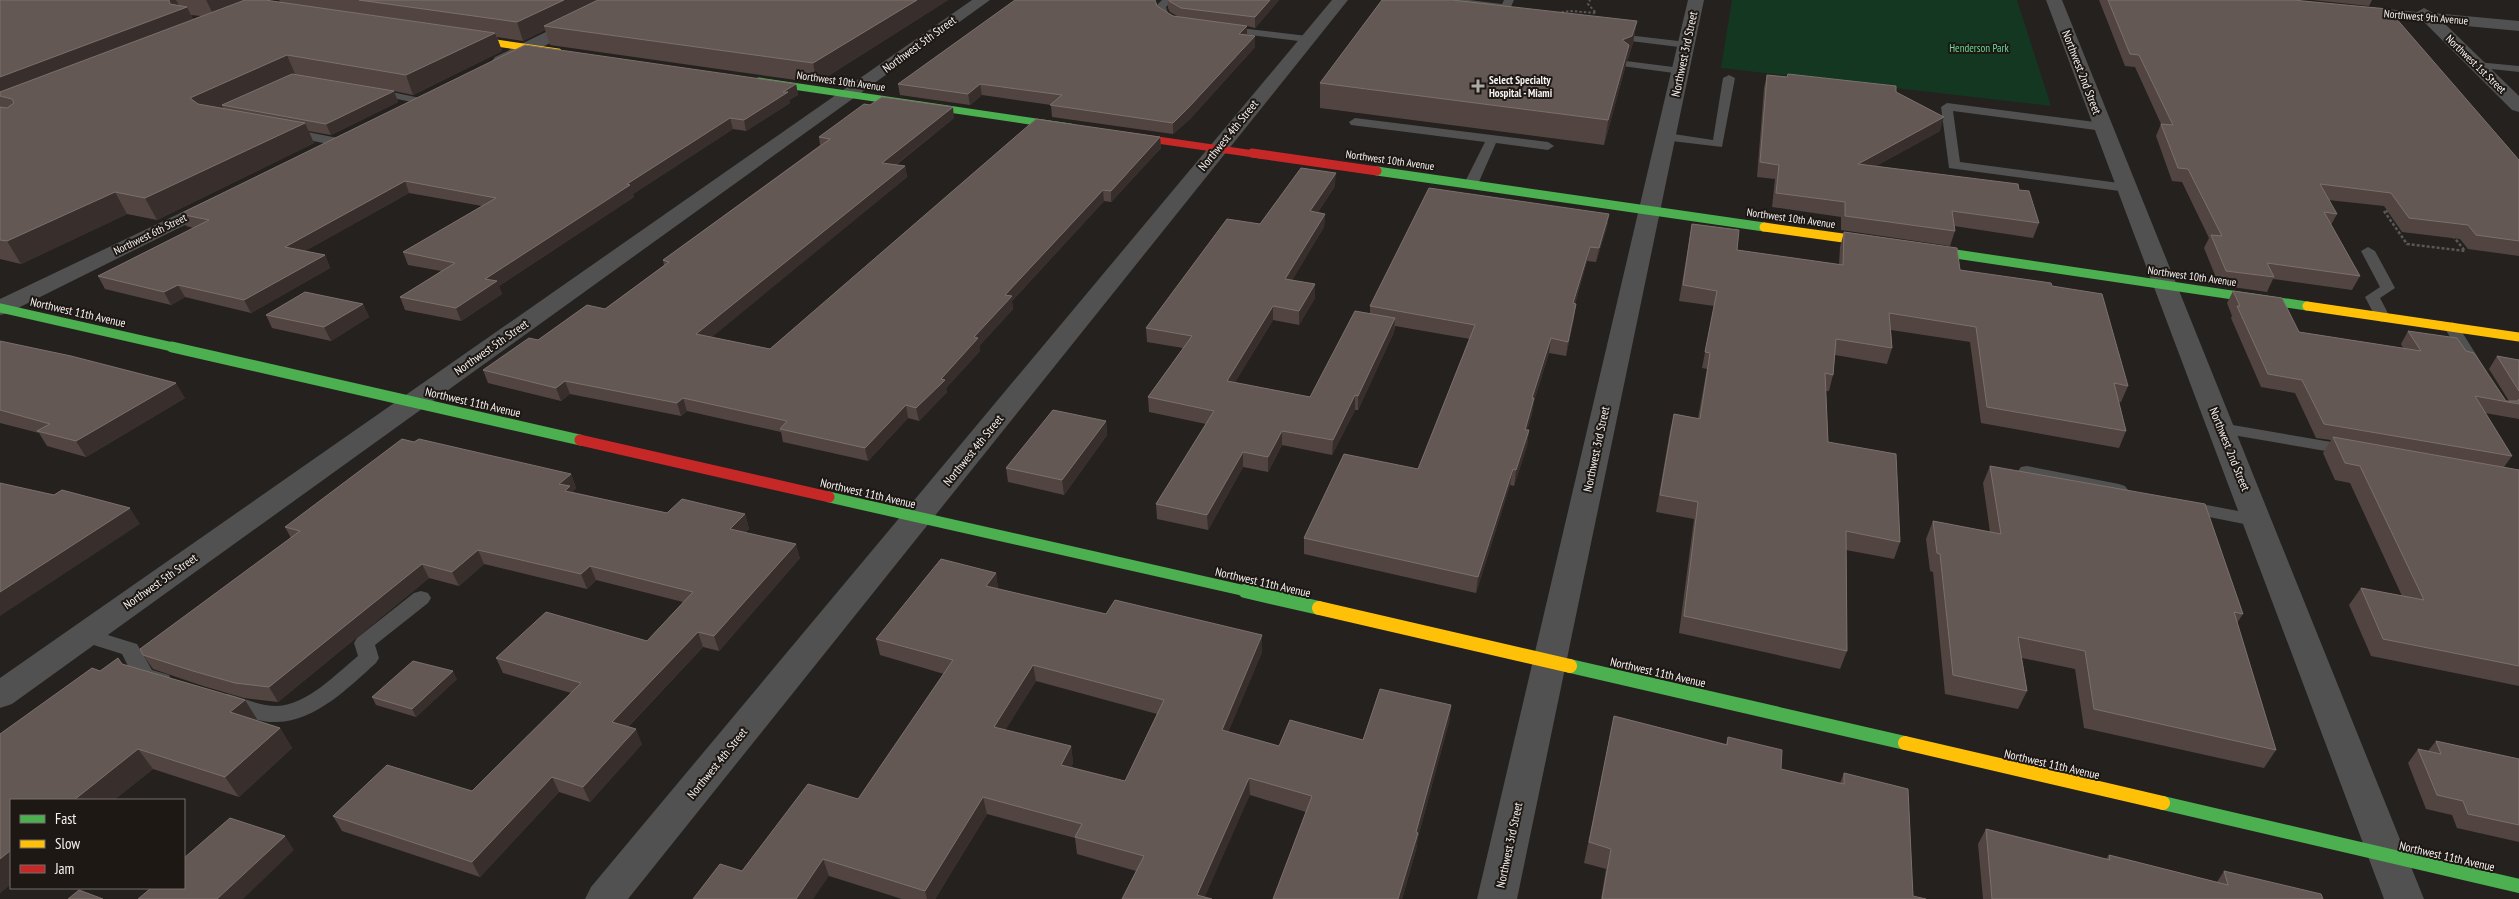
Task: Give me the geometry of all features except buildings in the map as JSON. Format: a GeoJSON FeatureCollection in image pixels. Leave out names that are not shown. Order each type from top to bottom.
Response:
{"type":"FeatureCollection","features":[{"type":"Feature","properties":{"kind":"street"},"geometry":{"type":"LineString","coordinates":[[483,70],[623,0]]}},
{"type":"Feature","properties":{"kind":"street","name":"Northwest 5th Street"},"geometry":{"type":"LineString","coordinates":[[0,695],[982,0]]}},
{"type":"Feature","properties":{"kind":"street","name":"Northwest 4th Street"},"geometry":{"type":"LineString","coordinates":[[606,899],[1340,0]]}},
{"type":"Feature","properties":{"kind":"street","name":"Northwest 3rd Street"},"geometry":{"type":"LineString","coordinates":[[1497,899],[1696,0]]}},
{"type":"Feature","properties":{"kind":"street","name":"Northwest 2nd Street"},"geometry":{"type":"LineString","coordinates":[[2054,0],[2164,285],[2259,521],[2404,899]]}},
{"type":"Feature","properties":{"kind":"street","name":"Northwest 1st Street"},"geometry":{"type":"LineString","coordinates":[[2411,0],[2519,106]]}},
{"type":"Feature","properties":{"kind":"street","name":"Northwest 9th Avenue"},"geometry":{"type":"LineString","coordinates":[[2346,10],[2519,26]]}},
{"type":"Feature","properties":{"kind":"street"},"geometry":{"type":"LineString","coordinates":[[450,36],[574,54]]}},
{"type":"Feature","properties":{"kind":"street","name":"Northwest 10th Avenue"},"geometry":{"type":"LineString","coordinates":[[748,80],[1082,128]]}},
{"type":"Feature","properties":{"kind":"street"},"geometry":{"type":"LineString","coordinates":[[396,113],[430,96]]}},
{"type":"Feature","properties":{"kind":"street","name":"Northwest 10th Avenue"},"geometry":{"type":"LineString","coordinates":[[1111,133],[1892,245]]}},
{"type":"Feature","properties":{"kind":"street"},"geometry":{"type":"LineString","coordinates":[[312,155],[347,138]]}},
{"type":"Feature","properties":{"kind":"street","name":"Northwest 6th Street"},"geometry":{"type":"LineString","coordinates":[[0,308],[232,194]]}},
{"type":"Feature","properties":{"kind":"street","name":"Northwest 10th Avenue"},"geometry":{"type":"LineString","coordinates":[[1911,248],[2519,337]]}},
{"type":"Feature","properties":{"kind":"street","name":"Northwest 11th Avenue"},"geometry":{"type":"LineString","coordinates":[[0,308],[1550,661],[2519,886]]}},
{"type":"Feature","properties":{"kind":"lane"},"geometry":{"type":"LineString","coordinates":[[1168,0],[1161,6],[1163,16],[1170,20],[1187,24]]}},
{"type":"Feature","properties":{"kind":"lane"},"geometry":{"type":"LineString","coordinates":[[1441,0],[1506,7],[1510,0]]}},
{"type":"Feature","properties":{"kind":"lane"},"geometry":{"type":"LineString","coordinates":[[1214,28],[1307,39]]}},
{"type":"Feature","properties":{"kind":"lane"},"geometry":{"type":"LineString","coordinates":[[1597,34],[1687,45]]}},
{"type":"Feature","properties":{"kind":"lane"},"geometry":{"type":"LineString","coordinates":[[1626,64],[1681,71]]}},
{"type":"Feature","properties":{"kind":"lane"},"geometry":{"type":"LineString","coordinates":[[2476,64],[2519,69]]}},
{"type":"Feature","properties":{"kind":"lane"},"geometry":{"type":"LineString","coordinates":[[1667,137],[1718,144],[1729,78]]}},
{"type":"Feature","properties":{"kind":"lane"},"geometry":{"type":"LineString","coordinates":[[358,89],[430,96]]}},
{"type":"Feature","properties":{"kind":"lane"},"geometry":{"type":"LineString","coordinates":[[2103,127],[1947,107],[1954,165],[2127,188]]}},
{"type":"Feature","properties":{"kind":"lane"},"geometry":{"type":"LineString","coordinates":[[1355,122],[1548,146]]}},
{"type":"Feature","properties":{"kind":"lane"},"geometry":{"type":"LineString","coordinates":[[272,130],[347,138]]}},
{"type":"Feature","properties":{"kind":"lane"},"geometry":{"type":"LineString","coordinates":[[1471,184],[1492,139]]}},
{"type":"Feature","properties":{"kind":"lane"},"geometry":{"type":"LineString","coordinates":[[2368,251],[2388,288],[2372,297],[2382,317]]}},
{"type":"Feature","properties":{"kind":"lane"},"geometry":{"type":"LineString","coordinates":[[2452,327],[2488,386]]}},
{"type":"Feature","properties":{"kind":"lane"},"geometry":{"type":"LineString","coordinates":[[2222,428],[2363,453]]}},
{"type":"Feature","properties":{"kind":"lane"},"geometry":{"type":"LineString","coordinates":[[2027,471],[2134,493]]}},
{"type":"Feature","properties":{"kind":"lane"},"geometry":{"type":"LineString","coordinates":[[2168,502],[2259,521]]}},
{"type":"Feature","properties":{"kind":"lane"},"geometry":{"type":"LineString","coordinates":[[206,695],[278,714],[299,709],[337,685],[368,658],[364,643],[420,598]]}},
{"type":"Feature","properties":{"kind":"lane"},"geometry":{"type":"LineString","coordinates":[[85,635],[130,649],[144,676],[180,687]]}},
{"type":"Feature","properties":{"kind":"path"},"geometry":{"type":"LineString","coordinates":[[1554,15],[1570,11],[1596,14],[1588,4],[1590,0]]}},
{"type":"Feature","properties":{"kind":"path"},"geometry":{"type":"LineString","coordinates":[[2384,205],[2389,211]]}},
{"type":"Feature","properties":{"kind":"path"},"geometry":{"type":"LineString","coordinates":[[2398,212],[2384,211],[2407,244],[2465,251],[2450,231]]}},
{"type":"Feature","properties":{"kind":"green space","name":"Henderson Park"},"geometry":{"type":"Polygon","coordinates":[[[1732,0],[2017,0],[2051,106],[1721,68],[1732,0]]]}},
{"type":"Feature","properties":{"kind":"traffic: fast"},"geometry":{"type":"LineString","coordinates":[[759,81],[1070,127]]}},
{"type":"Feature","properties":{"kind":"traffic: fast"},"geometry":{"type":"LineString","coordinates":[[1377,171],[1764,227]]}},
{"type":"Feature","properties":{"kind":"traffic: fast"},"geometry":{"type":"LineString","coordinates":[[1922,249],[2307,306]]}},
{"type":"Feature","properties":{"kind":"traffic: fast"},"geometry":{"type":"LineString","coordinates":[[0,308],[580,440]]}},
{"type":"Feature","properties":{"kind":"traffic: fast"},"geometry":{"type":"LineString","coordinates":[[829,497],[1319,608]]}},
{"type":"Feature","properties":{"kind":"traffic: fast"},"geometry":{"type":"LineString","coordinates":[[1570,666],[1905,743]]}},
{"type":"Feature","properties":{"kind":"traffic: fast"},"geometry":{"type":"LineString","coordinates":[[2163,803],[2519,886]]}},
{"type":"Feature","properties":{"kind":"traffic: slow"},"geometry":{"type":"LineString","coordinates":[[462,38],[558,52]]}},
{"type":"Feature","properties":{"kind":"traffic: slow"},"geometry":{"type":"LineString","coordinates":[[1764,227],[1879,243]]}},
{"type":"Feature","properties":{"kind":"traffic: slow"},"geometry":{"type":"LineString","coordinates":[[2307,306],[2519,337]]}},
{"type":"Feature","properties":{"kind":"traffic: slow"},"geometry":{"type":"LineString","coordinates":[[1319,608],[1570,666]]}},
{"type":"Feature","properties":{"kind":"traffic: slow"},"geometry":{"type":"LineString","coordinates":[[1905,743],[2163,803]]}},
{"type":"Feature","properties":{"kind":"traffic: jam"},"geometry":{"type":"LineString","coordinates":[[1123,135],[1377,171]]}},
{"type":"Feature","properties":{"kind":"traffic: jam"},"geometry":{"type":"LineString","coordinates":[[580,440],[829,497]]}},
{"type":"Feature","properties":{"kind":"place","name":"Select Specialty Hospital - Miami"},"geometry":{"type":"Point","coordinates":[1478,86]}}]}
